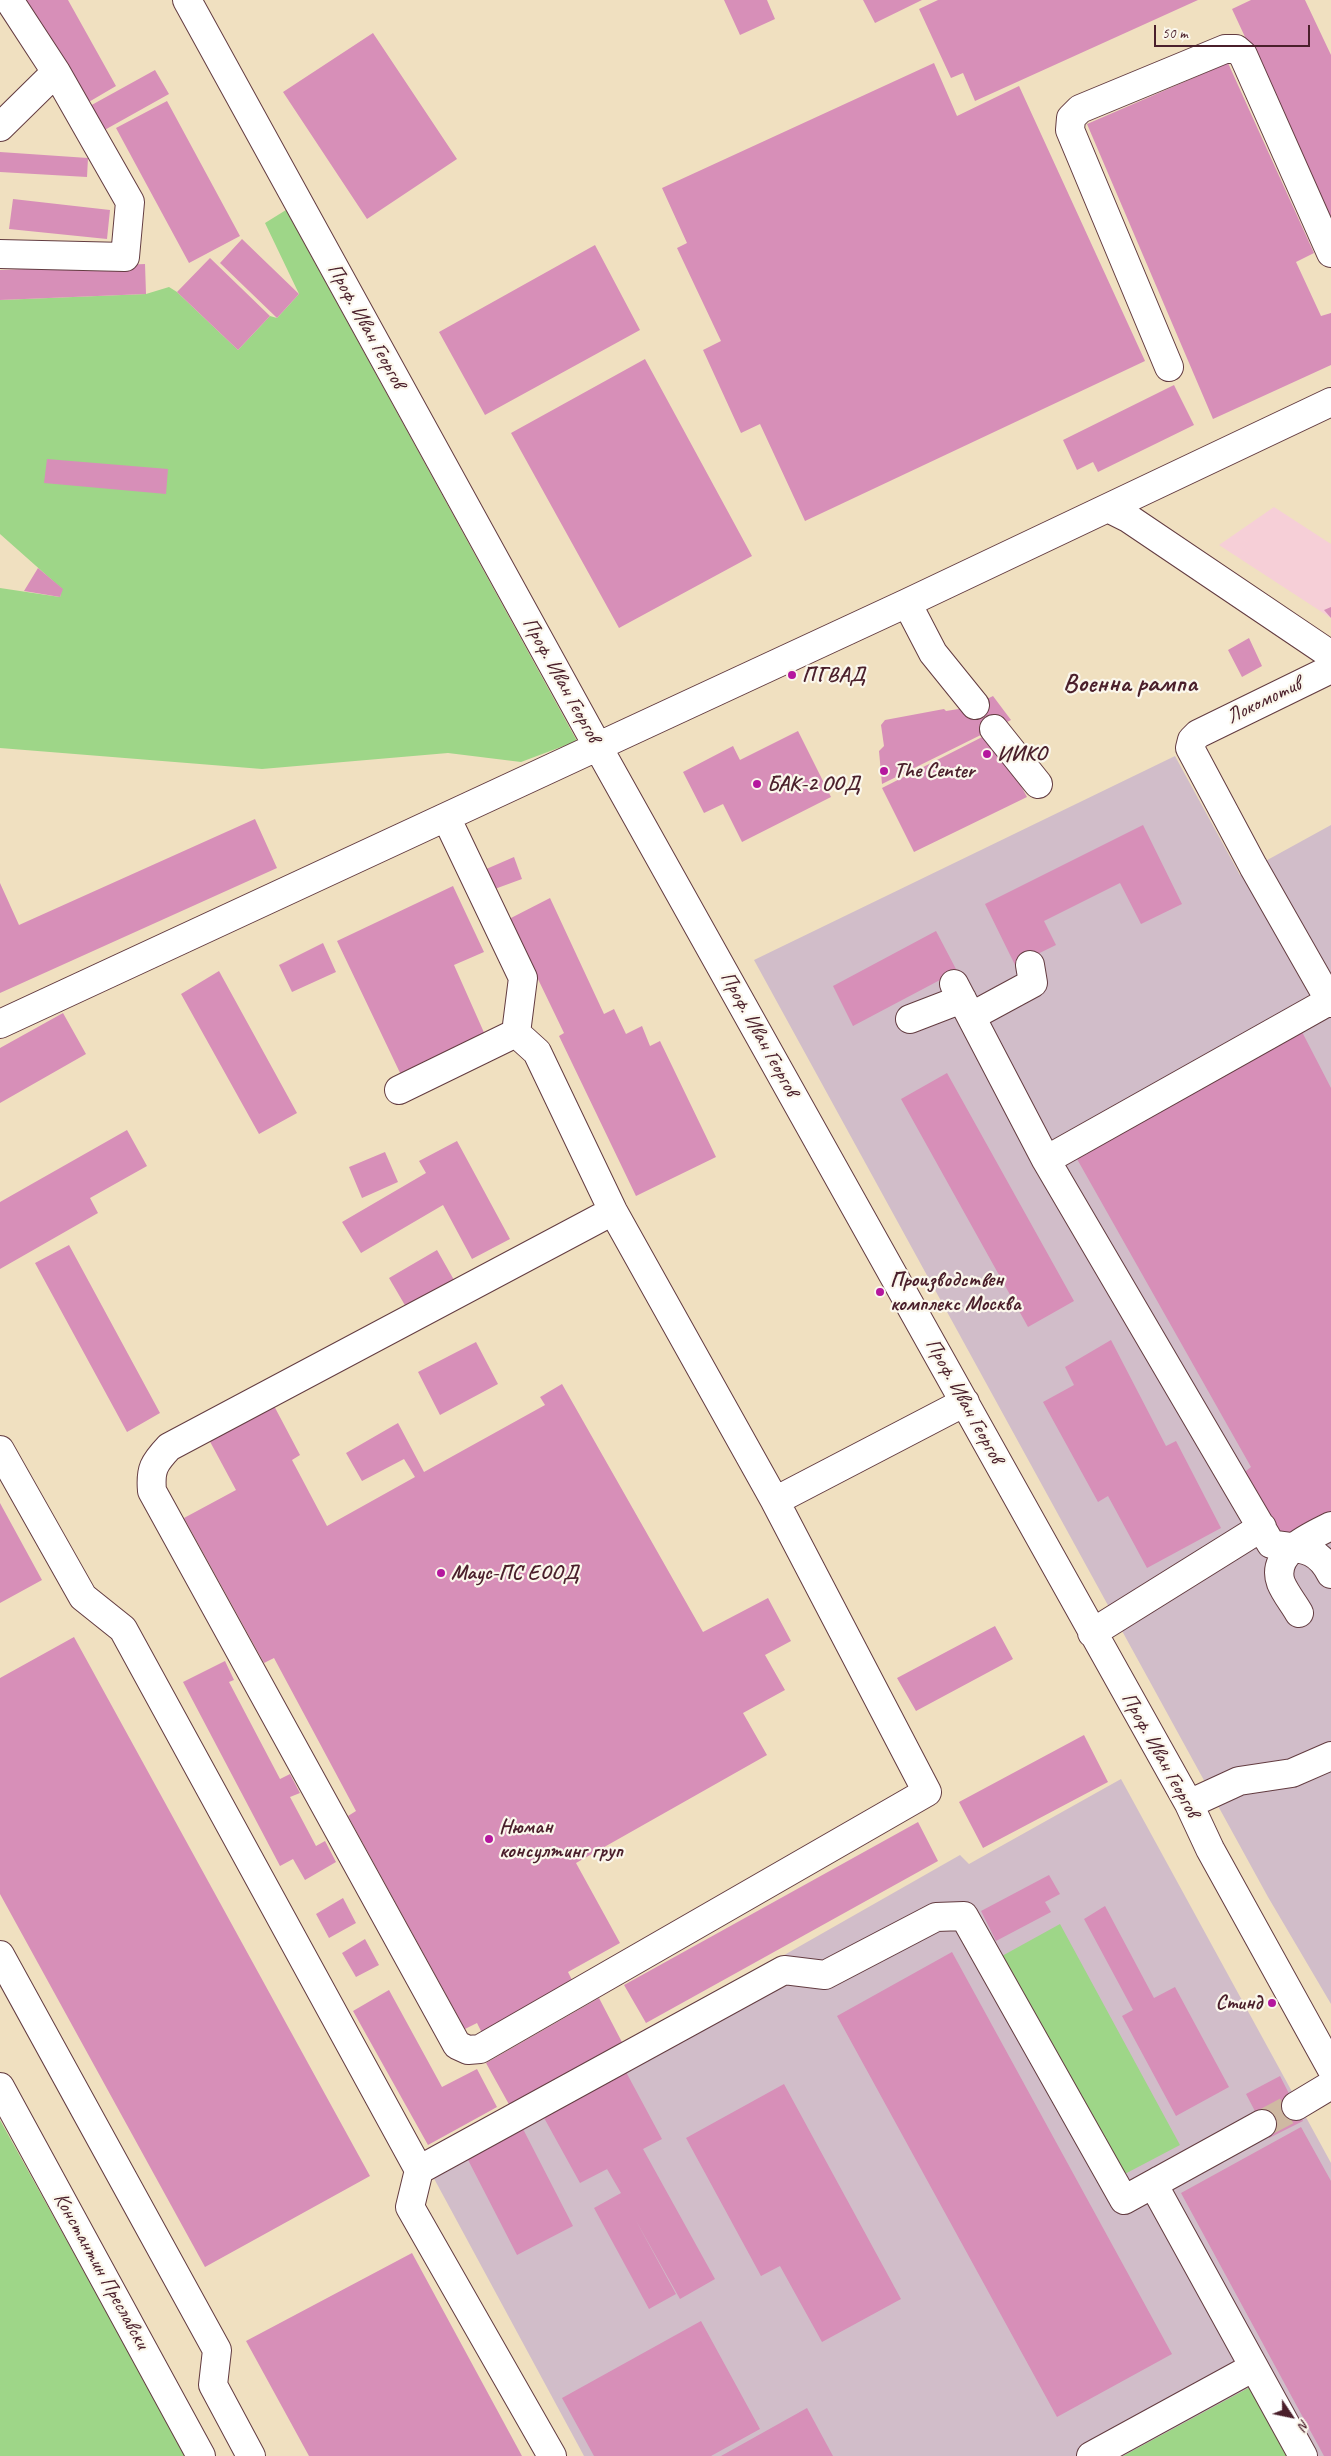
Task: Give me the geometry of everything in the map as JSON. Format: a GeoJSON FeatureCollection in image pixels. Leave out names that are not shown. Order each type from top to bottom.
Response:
{"type":"FeatureCollection","features":[{"type":"Feature","properties":{"kind":"street"},"geometry":{"type":"LineString","coordinates":[[0,254],[125,257],[130,202],[56,72],[9,0]]}},
{"type":"Feature","properties":{"kind":"street","name":"Проф. Иван Георгов"},"geometry":{"type":"LineString","coordinates":[[187,0],[598,747],[1189,1804],[1210,1848],[1331,2068]]}},
{"type":"Feature","properties":{"kind":"street"},"geometry":{"type":"LineString","coordinates":[[1170,367],[1070,130],[1071,118],[1080,109],[1225,49],[1236,49],[1243,55],[1331,253]]}},
{"type":"Feature","properties":{"kind":"street"},"geometry":{"type":"LineString","coordinates":[[0,127],[56,72]]}},
{"type":"Feature","properties":{"kind":"street"},"geometry":{"type":"LineString","coordinates":[[0,1024],[907,603],[1331,402]]}},
{"type":"Feature","properties":{"kind":"street"},"geometry":{"type":"LineString","coordinates":[[1108,508],[1128,518],[1331,655]]}},
{"type":"Feature","properties":{"kind":"street"},"geometry":{"type":"LineString","coordinates":[[907,603],[933,653],[975,705]]}},
{"type":"Feature","properties":{"kind":"street","name":"Локомотив"},"geometry":{"type":"LineString","coordinates":[[1331,669],[1198,734],[1192,740],[1190,748],[1253,866],[1331,1001]]}},
{"type":"Feature","properties":{"kind":"street"},"geometry":{"type":"LineString","coordinates":[[994,729],[1038,784]]}},
{"type":"Feature","properties":{"kind":"street"},"geometry":{"type":"LineString","coordinates":[[446,817],[522,978],[516,1033]]}},
{"type":"Feature","properties":{"kind":"street"},"geometry":{"type":"LineString","coordinates":[[910,1019],[962,1000],[1033,983],[1030,965]]}},
{"type":"Feature","properties":{"kind":"street"},"geometry":{"type":"LineString","coordinates":[[962,1000],[1046,1160],[1271,1544],[1310,1550],[1327,1567],[1331,1574]]}},
{"type":"Feature","properties":{"kind":"street"},"geometry":{"type":"LineString","coordinates":[[1046,1160],[1331,1001]]}},
{"type":"Feature","properties":{"kind":"street"},"geometry":{"type":"LineString","coordinates":[[399,1090],[516,1033]]}},
{"type":"Feature","properties":{"kind":"street"},"geometry":{"type":"LineString","coordinates":[[516,1033],[537,1052],[613,1211],[775,1501],[927,1792],[480,2049],[468,2050],[457,2045],[152,1491],[150,1475],[157,1460],[169,1447],[613,1211]]}},
{"type":"Feature","properties":{"kind":"street"},"geometry":{"type":"LineString","coordinates":[[775,1501],[965,1402]]}},
{"type":"Feature","properties":{"kind":"street"},"geometry":{"type":"LineString","coordinates":[[0,1450],[83,1597],[123,1629],[419,2170],[410,2207],[552,2456]]}},
{"type":"Feature","properties":{"kind":"street"},"geometry":{"type":"LineString","coordinates":[[1299,1613],[1280,1582],[1281,1566],[1291,1547],[1331,1526]]}},
{"type":"Feature","properties":{"kind":"street"},"geometry":{"type":"LineString","coordinates":[[1092,1633],[1262,1527]]}},
{"type":"Feature","properties":{"kind":"street"},"geometry":{"type":"LineString","coordinates":[[1189,1804],[1239,1781],[1292,1773],[1331,1756]]}},
{"type":"Feature","properties":{"kind":"street"},"geometry":{"type":"LineString","coordinates":[[419,2170],[784,1970],[825,1975],[936,1917],[964,1916],[1124,2200],[1262,2124]]}},
{"type":"Feature","properties":{"kind":"street"},"geometry":{"type":"LineString","coordinates":[[0,1955],[218,2350],[212,2385],[251,2456]]}},
{"type":"Feature","properties":{"kind":"street"},"geometry":{"type":"LineString","coordinates":[[1296,2106],[1331,2086]]}},
{"type":"Feature","properties":{"kind":"street","name":"Константин Преславски"},"geometry":{"type":"LineString","coordinates":[[0,2087],[201,2456]]}},
{"type":"Feature","properties":{"kind":"street"},"geometry":{"type":"LineString","coordinates":[[1158,2181],[1157,2191],[1303,2456]]}},
{"type":"Feature","properties":{"kind":"street"},"geometry":{"type":"LineString","coordinates":[[1091,2456],[1254,2367]]}},
{"type":"Feature","properties":{"kind":"shaded area"},"geometry":{"type":"Polygon","coordinates":[[[1274,507],[1331,544],[1331,618],[1219,545],[1274,507]]]}},
{"type":"Feature","properties":{"kind":"shaded area"},"geometry":{"type":"Polygon","coordinates":[[[1175,756],[1240,875],[1331,825],[1331,2004],[1268,1897],[754,960],[1175,756]]]}},
{"type":"Feature","properties":{"kind":"shaded area"},"geometry":{"type":"Polygon","coordinates":[[[1121,1779],[1331,2163],[1331,2456],[584,2456],[424,2160],[960,1855],[969,1864],[1121,1779]]]}},
{"type":"Feature","properties":{"kind":"green space"},"geometry":{"type":"Polygon","coordinates":[[[286,210],[577,741],[521,762],[448,753],[262,769],[0,748],[0,588],[60,597],[62,589],[0,534],[0,300],[146,294],[169,287],[177,292],[238,350],[270,316],[277,318],[299,294],[265,223],[286,210]]]}},
{"type":"Feature","properties":{"kind":"green space"},"geometry":{"type":"Polygon","coordinates":[[[1060,1924],[1180,2145],[1121,2176],[1002,1956],[1060,1924]]]}},
{"type":"Feature","properties":{"kind":"green space"},"geometry":{"type":"Polygon","coordinates":[[[0,2120],[186,2456],[0,2456],[0,2120]]]}},
{"type":"Feature","properties":{"kind":"green space"},"geometry":{"type":"Polygon","coordinates":[[[1252,2386],[1290,2456],[1123,2456],[1252,2386]]]}},
{"type":"Feature","properties":{"kind":"building"},"geometry":{"type":"Polygon","coordinates":[[[23,0],[68,0],[116,86],[82,106],[23,0]]]}},
{"type":"Feature","properties":{"kind":"building"},"geometry":{"type":"Polygon","coordinates":[[[724,0],[767,0],[775,19],[740,35],[724,0]]]}},
{"type":"Feature","properties":{"kind":"building"},"geometry":{"type":"Polygon","coordinates":[[[863,0],[922,0],[875,23],[863,0]]]}},
{"type":"Feature","properties":{"kind":"building"},"geometry":{"type":"Polygon","coordinates":[[[938,0],[1198,0],[975,101],[963,73],[951,78],[919,9],[938,0]]]}},
{"type":"Feature","properties":{"kind":"building"},"geometry":{"type":"Polygon","coordinates":[[[1251,0],[1305,0],[1331,55],[1331,222],[1232,9],[1251,0]]]}},
{"type":"Feature","properties":{"kind":"building"},"geometry":{"type":"Polygon","coordinates":[[[373,33],[457,159],[367,219],[283,92],[373,33]]]}},
{"type":"Feature","properties":{"kind":"building"},"geometry":{"type":"Polygon","coordinates":[[[934,63],[957,116],[1019,86],[1145,361],[805,521],[760,424],[741,433],[703,350],[721,341],[677,248],[687,243],[662,188],[934,63]]]}},
{"type":"Feature","properties":{"kind":"building"},"geometry":{"type":"Polygon","coordinates":[[[1228,63],[1314,253],[1296,262],[1321,316],[1331,313],[1331,365],[1213,419],[1087,124],[1228,63]]]}},
{"type":"Feature","properties":{"kind":"building"},"geometry":{"type":"Polygon","coordinates":[[[155,70],[169,94],[101,132],[88,107],[155,70]]]}},
{"type":"Feature","properties":{"kind":"building"},"geometry":{"type":"Polygon","coordinates":[[[167,101],[240,236],[189,263],[116,128],[167,101]]]}},
{"type":"Feature","properties":{"kind":"building"},"geometry":{"type":"Polygon","coordinates":[[[0,152],[88,158],[87,177],[0,172],[0,152]]]}},
{"type":"Feature","properties":{"kind":"building"},"geometry":{"type":"Polygon","coordinates":[[[13,199],[110,210],[107,239],[9,229],[13,199]]]}},
{"type":"Feature","properties":{"kind":"building"},"geometry":{"type":"Polygon","coordinates":[[[242,239],[299,294],[277,318],[220,263],[242,239]]]}},
{"type":"Feature","properties":{"kind":"building"},"geometry":{"type":"Polygon","coordinates":[[[595,245],[640,330],[485,415],[439,332],[595,245]]]}},
{"type":"Feature","properties":{"kind":"building"},"geometry":{"type":"Polygon","coordinates":[[[210,258],[270,316],[238,350],[177,292],[210,258]]]}},
{"type":"Feature","properties":{"kind":"building"},"geometry":{"type":"Polygon","coordinates":[[[145,264],[146,294],[0,300],[0,270],[145,264]]]}},
{"type":"Feature","properties":{"kind":"building"},"geometry":{"type":"Polygon","coordinates":[[[645,359],[752,556],[619,628],[511,433],[645,359]]]}},
{"type":"Feature","properties":{"kind":"building"},"geometry":{"type":"Polygon","coordinates":[[[1174,385],[1194,425],[1098,472],[1093,462],[1077,470],[1063,440],[1174,385]]]}},
{"type":"Feature","properties":{"kind":"building"},"geometry":{"type":"Polygon","coordinates":[[[47,459],[168,469],[166,494],[44,483],[47,459]]]}},
{"type":"Feature","properties":{"kind":"building"},"geometry":{"type":"Polygon","coordinates":[[[38,568],[63,589],[60,597],[24,591],[38,568]]]}},
{"type":"Feature","properties":{"kind":"building"},"geometry":{"type":"Polygon","coordinates":[[[1331,607],[1331,618],[1324,610],[1331,607]]]}},
{"type":"Feature","properties":{"kind":"building"},"geometry":{"type":"Polygon","coordinates":[[[1249,638],[1262,666],[1242,677],[1228,650],[1249,638]]]}},
{"type":"Feature","properties":{"kind":"building"},"geometry":{"type":"Polygon","coordinates":[[[993,696],[1011,720],[882,784],[879,751],[884,746],[881,725],[885,720],[944,709],[946,711],[971,707],[993,696]]]}},
{"type":"Feature","properties":{"kind":"building","name":"БАК-2 ООД"},"geometry":{"type":"Polygon","coordinates":[[[798,731],[831,797],[742,842],[723,804],[704,813],[683,772],[733,746],[740,760],[798,731]]]}},
{"type":"Feature","properties":{"kind":"building"},"geometry":{"type":"Polygon","coordinates":[[[992,732],[1027,797],[914,852],[882,788],[992,732]]]}},
{"type":"Feature","properties":{"kind":"building"},"geometry":{"type":"Polygon","coordinates":[[[255,819],[277,868],[0,993],[0,883],[19,925],[255,819]]]}},
{"type":"Feature","properties":{"kind":"building"},"geometry":{"type":"Polygon","coordinates":[[[1143,825],[1182,904],[1141,924],[1120,883],[1044,921],[1056,945],[1015,965],[985,904],[1143,825]]]}},
{"type":"Feature","properties":{"kind":"building"},"geometry":{"type":"Polygon","coordinates":[[[514,857],[522,879],[492,890],[484,870],[514,857]]]}},
{"type":"Feature","properties":{"kind":"building"},"geometry":{"type":"Polygon","coordinates":[[[453,886],[484,952],[454,965],[486,1037],[402,1077],[337,941],[453,886]]]}},
{"type":"Feature","properties":{"kind":"building"},"geometry":{"type":"Polygon","coordinates":[[[550,898],[604,1014],[614,1009],[626,1034],[642,1026],[650,1046],[660,1041],[716,1157],[636,1196],[559,1036],[564,1033],[509,919],[550,898]]]}},
{"type":"Feature","properties":{"kind":"building"},"geometry":{"type":"Polygon","coordinates":[[[936,931],[957,971],[853,1026],[833,986],[936,931]]]}},
{"type":"Feature","properties":{"kind":"building"},"geometry":{"type":"Polygon","coordinates":[[[323,943],[336,972],[292,992],[279,965],[323,943]]]}},
{"type":"Feature","properties":{"kind":"building"},"geometry":{"type":"Polygon","coordinates":[[[219,971],[297,1113],[259,1134],[181,994],[219,971]]]}},
{"type":"Feature","properties":{"kind":"building"},"geometry":{"type":"Polygon","coordinates":[[[63,1013],[86,1054],[0,1103],[0,1048],[63,1013]]]}},
{"type":"Feature","properties":{"kind":"building"},"geometry":{"type":"Polygon","coordinates":[[[1300,1028],[1331,1088],[1331,1511],[1278,1540],[1241,1475],[1251,1467],[1077,1159],[1300,1028]]]}},
{"type":"Feature","properties":{"kind":"building"},"geometry":{"type":"Polygon","coordinates":[[[947,1073],[1074,1301],[1028,1327],[901,1099],[947,1073]]]}},
{"type":"Feature","properties":{"kind":"building"},"geometry":{"type":"Polygon","coordinates":[[[127,1130],[147,1166],[90,1198],[98,1213],[0,1269],[0,1202],[127,1130]]]}},
{"type":"Feature","properties":{"kind":"building"},"geometry":{"type":"Polygon","coordinates":[[[457,1141],[510,1239],[472,1259],[443,1205],[361,1253],[342,1222],[426,1173],[419,1161],[457,1141]]]}},
{"type":"Feature","properties":{"kind":"building"},"geometry":{"type":"Polygon","coordinates":[[[385,1152],[398,1182],[362,1198],[349,1167],[385,1152]]]}},
{"type":"Feature","properties":{"kind":"building"},"geometry":{"type":"Polygon","coordinates":[[[69,1245],[160,1413],[127,1432],[35,1263],[69,1245]]]}},
{"type":"Feature","properties":{"kind":"building"},"geometry":{"type":"Polygon","coordinates":[[[437,1250],[454,1280],[406,1307],[389,1278],[437,1250]]]}},
{"type":"Feature","properties":{"kind":"building"},"geometry":{"type":"Polygon","coordinates":[[[1111,1340],[1166,1446],[1176,1441],[1221,1528],[1147,1568],[1108,1496],[1098,1502],[1043,1402],[1074,1385],[1065,1367],[1111,1340]]]}},
{"type":"Feature","properties":{"kind":"building"},"geometry":{"type":"Polygon","coordinates":[[[476,1342],[498,1384],[440,1415],[418,1372],[476,1342]]]}},
{"type":"Feature","properties":{"kind":"building"},"geometry":{"type":"Polygon","coordinates":[[[562,1384],[703,1632],[768,1598],[791,1641],[765,1655],[785,1690],[743,1713],[767,1755],[576,1863],[620,1943],[568,1972],[576,1988],[483,2035],[477,2023],[465,2029],[348,1816],[356,1811],[274,1658],[264,1663],[184,1518],[236,1490],[207,1436],[272,1402],[300,1455],[292,1460],[327,1526],[415,1477],[404,1459],[362,1481],[346,1453],[398,1423],[424,1472],[545,1405],[540,1397],[562,1384]]]}},
{"type":"Feature","properties":{"kind":"building"},"geometry":{"type":"Polygon","coordinates":[[[0,1503],[42,1580],[0,1603],[0,1503]]]}},
{"type":"Feature","properties":{"kind":"building"},"geometry":{"type":"Polygon","coordinates":[[[995,1626],[1013,1659],[916,1711],[897,1678],[995,1626]]]}},
{"type":"Feature","properties":{"kind":"building"},"geometry":{"type":"Polygon","coordinates":[[[74,1637],[370,2176],[205,2267],[0,1894],[0,1678],[74,1637]]]}},
{"type":"Feature","properties":{"kind":"building"},"geometry":{"type":"Polygon","coordinates":[[[225,1661],[234,1680],[229,1682],[280,1779],[290,1774],[300,1793],[290,1797],[316,1846],[325,1841],[336,1862],[305,1880],[293,1859],[280,1866],[183,1682],[225,1661]]]}},
{"type":"Feature","properties":{"kind":"building"},"geometry":{"type":"Polygon","coordinates":[[[1084,1735],[1108,1782],[983,1848],[959,1802],[1084,1735]]]}},
{"type":"Feature","properties":{"kind":"building"},"geometry":{"type":"Polygon","coordinates":[[[918,1822],[938,1861],[646,2023],[624,1985],[918,1822]]]}},
{"type":"Feature","properties":{"kind":"building"},"geometry":{"type":"Polygon","coordinates":[[[1049,1875],[1060,1894],[1045,1902],[1051,1912],[996,1941],[981,1911],[1049,1875]]]}},
{"type":"Feature","properties":{"kind":"building"},"geometry":{"type":"Polygon","coordinates":[[[343,1898],[356,1923],[329,1938],[316,1914],[343,1898]]]}},
{"type":"Feature","properties":{"kind":"building"},"geometry":{"type":"Polygon","coordinates":[[[1105,1906],[1154,1998],[1175,1987],[1229,2087],[1176,2116],[1122,2016],[1133,2010],[1084,1919],[1105,1906]]]}},
{"type":"Feature","properties":{"kind":"building"},"geometry":{"type":"Polygon","coordinates":[[[365,1939],[379,1965],[356,1977],[342,1953],[365,1939]]]}},
{"type":"Feature","properties":{"kind":"building"},"geometry":{"type":"Polygon","coordinates":[[[952,1952],[1172,2354],[1057,2417],[837,2016],[952,1952]]]}},
{"type":"Feature","properties":{"kind":"building"},"geometry":{"type":"Polygon","coordinates":[[[389,1990],[442,2087],[477,2069],[497,2107],[428,2145],[353,2011],[389,1990]]]}},
{"type":"Feature","properties":{"kind":"building"},"geometry":{"type":"Polygon","coordinates":[[[599,1998],[624,2046],[511,2108],[486,2063],[599,1998]]]}},
{"type":"Feature","properties":{"kind":"building"},"geometry":{"type":"Polygon","coordinates":[[[626,2072],[662,2139],[643,2149],[715,2279],[680,2299],[635,2219],[676,2294],[649,2309],[594,2208],[621,2193],[607,2169],[580,2183],[543,2116],[626,2072]]]}},
{"type":"Feature","properties":{"kind":"building"},"geometry":{"type":"Polygon","coordinates":[[[1280,2076],[1303,2121],[1269,2138],[1246,2094],[1280,2076]]]}},
{"type":"Feature","properties":{"kind":"building"},"geometry":{"type":"Polygon","coordinates":[[[784,2084],[901,2299],[822,2342],[780,2266],[761,2276],[686,2138],[784,2084]]]}},
{"type":"Feature","properties":{"kind":"building"},"geometry":{"type":"Polygon","coordinates":[[[522,2127],[573,2226],[517,2255],[466,2156],[522,2127]]]}},
{"type":"Feature","properties":{"kind":"building"},"geometry":{"type":"Polygon","coordinates":[[[1301,2127],[1331,2181],[1331,2456],[1324,2456],[1181,2193],[1301,2127]]]}},
{"type":"Feature","properties":{"kind":"building"},"geometry":{"type":"Polygon","coordinates":[[[412,2253],[522,2456],[309,2456],[246,2341],[412,2253]]]}},
{"type":"Feature","properties":{"kind":"building"},"geometry":{"type":"Polygon","coordinates":[[[701,2321],[760,2429],[711,2456],[594,2456],[562,2398],[701,2321]]]}},
{"type":"Feature","properties":{"kind":"building"},"geometry":{"type":"Polygon","coordinates":[[[807,2408],[833,2456],[721,2456],[807,2408]]]}},
{"type":"Feature","properties":{"kind":"tunnel"},"geometry":{"type":"LineString","coordinates":[[1262,2124],[1296,2106]]}},
{"type":"Feature","properties":{"kind":"place","name":"ПГВАД"},"geometry":{"type":"Point","coordinates":[792,675]}},
{"type":"Feature","properties":{"kind":"place","name":"ИИКО"},"geometry":{"type":"Point","coordinates":[987,754]}},
{"type":"Feature","properties":{"kind":"place","name":"The Center"},"geometry":{"type":"Point","coordinates":[884,771]}},
{"type":"Feature","properties":{"kind":"place","name":"БАК-2 ООД"},"geometry":{"type":"Point","coordinates":[757,784]}},
{"type":"Feature","properties":{"kind":"place","name":"Производствен комплекс Москва"},"geometry":{"type":"Point","coordinates":[880,1292]}},
{"type":"Feature","properties":{"kind":"place","name":"Маус-ПС ЕООД"},"geometry":{"type":"Point","coordinates":[441,1573]}},
{"type":"Feature","properties":{"kind":"place","name":"Нюман консултинг груп"},"geometry":{"type":"Point","coordinates":[489,1839]}},
{"type":"Feature","properties":{"kind":"place","name":"Стинд"},"geometry":{"type":"Point","coordinates":[1272,2003]}},
{"type":"Feature","properties":{"kind":"district","name":"Военна рампа"},"geometry":{"type":"Point","coordinates":[1130,684]}}]}
